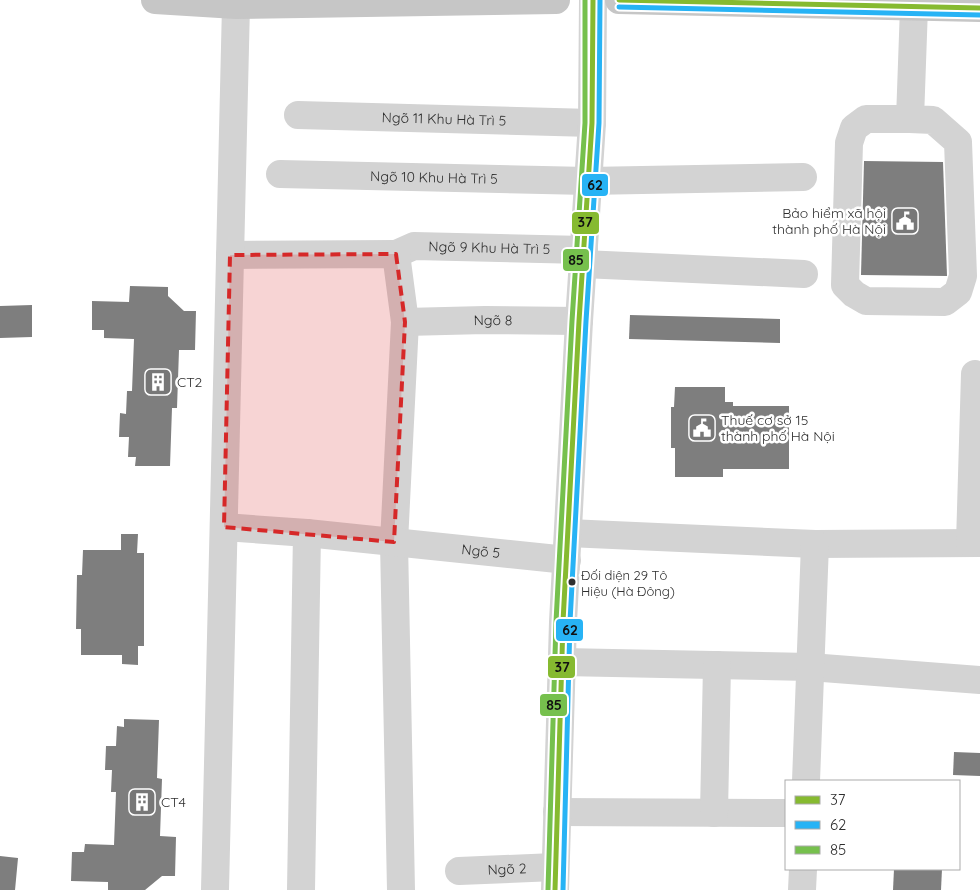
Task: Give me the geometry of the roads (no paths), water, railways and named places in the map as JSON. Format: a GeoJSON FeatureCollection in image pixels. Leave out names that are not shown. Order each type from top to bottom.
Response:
{"type":"FeatureCollection","features":[{"type":"Feature","properties":{"kind":"main road"},"geometry":{"type":"LineString","coordinates":[[155,0],[236,6],[556,0]]}},
{"type":"Feature","properties":{"kind":"main road"},"geometry":{"type":"LineString","coordinates":[[619,0],[980,8]]}},
{"type":"Feature","properties":{"kind":"street"},"geometry":{"type":"LineString","coordinates":[[555,879],[562,662],[579,321],[592,123],[593,0]]}},
{"type":"Feature","properties":{"kind":"street"},"geometry":{"type":"LineString","coordinates":[[215,890],[236,6]]}},
{"type":"Feature","properties":{"kind":"street"},"geometry":{"type":"LineString","coordinates":[[910,119],[914,7]]}},
{"type":"Feature","properties":{"kind":"street","name":"Ngõ 11 Khu Hà Trì 5"},"geometry":{"type":"LineString","coordinates":[[298,115],[592,123]]}},
{"type":"Feature","properties":{"kind":"street"},"geometry":{"type":"LineString","coordinates":[[866,118],[910,119],[932,120],[958,142],[963,276],[958,292],[945,302],[866,301],[854,294],[845,285],[849,143],[854,128],[866,118]]}},
{"type":"Feature","properties":{"kind":"street","name":"Ngõ 10 Khu Hà Trì 5"},"geometry":{"type":"LineString","coordinates":[[280,174],[588,181],[803,177]]}},
{"type":"Feature","properties":{"kind":"street","name":"Ngõ 9 Khu Hà Trì 5"},"geometry":{"type":"LineString","coordinates":[[230,255],[396,254],[414,246],[804,274]]}},
{"type":"Feature","properties":{"kind":"street"},"geometry":{"type":"LineString","coordinates":[[396,254],[405,322],[394,542],[401,890]]}},
{"type":"Feature","properties":{"kind":"street","name":"Ngõ 8"},"geometry":{"type":"LineString","coordinates":[[405,322],[485,320],[579,321]]}},
{"type":"Feature","properties":{"kind":"street"},"geometry":{"type":"LineString","coordinates":[[975,374],[975,543]]}},
{"type":"Feature","properties":{"kind":"street","name":"Ngõ 5"},"geometry":{"type":"LineString","coordinates":[[224,527],[394,542],[568,546],[975,543]]}},
{"type":"Feature","properties":{"kind":"street"},"geometry":{"type":"LineString","coordinates":[[301,890],[307,533]]}},
{"type":"Feature","properties":{"kind":"street"},"geometry":{"type":"LineString","coordinates":[[806,780],[815,544]]}},
{"type":"Feature","properties":{"kind":"street"},"geometry":{"type":"LineString","coordinates":[[562,662],[810,667],[980,680]]}},
{"type":"Feature","properties":{"kind":"street"},"geometry":{"type":"LineString","coordinates":[[714,813],[717,665]]}},
{"type":"Feature","properties":{"kind":"street"},"geometry":{"type":"LineString","coordinates":[[557,812],[785,813]]}},
{"type":"Feature","properties":{"kind":"street"},"geometry":{"type":"LineString","coordinates":[[802,890],[803,870]]}},
{"type":"Feature","properties":{"kind":"street","name":"Ngõ 2"},"geometry":{"type":"LineString","coordinates":[[459,871],[555,879]]}},
{"type":"Feature","properties":{"kind":"place","name":"Bảo hiểm xã hội thành phố Hà Nội"},"geometry":{"type":"Point","coordinates":[905,221]}},
{"type":"Feature","properties":{"kind":"place","name":"CT2"},"geometry":{"type":"Point","coordinates":[158,382]}},
{"type":"Feature","properties":{"kind":"place","name":"Thuế cơ sở 15 thành phố Hà Nội"},"geometry":{"type":"Point","coordinates":[702,428]}},
{"type":"Feature","properties":{"kind":"place","name":"Đối diện 29 Tô Hiệu (Hà Đông)"},"geometry":{"type":"Point","coordinates":[572,582]}},
{"type":"Feature","properties":{"kind":"place","name":"CT4"},"geometry":{"type":"Point","coordinates":[142,802]}}]}
